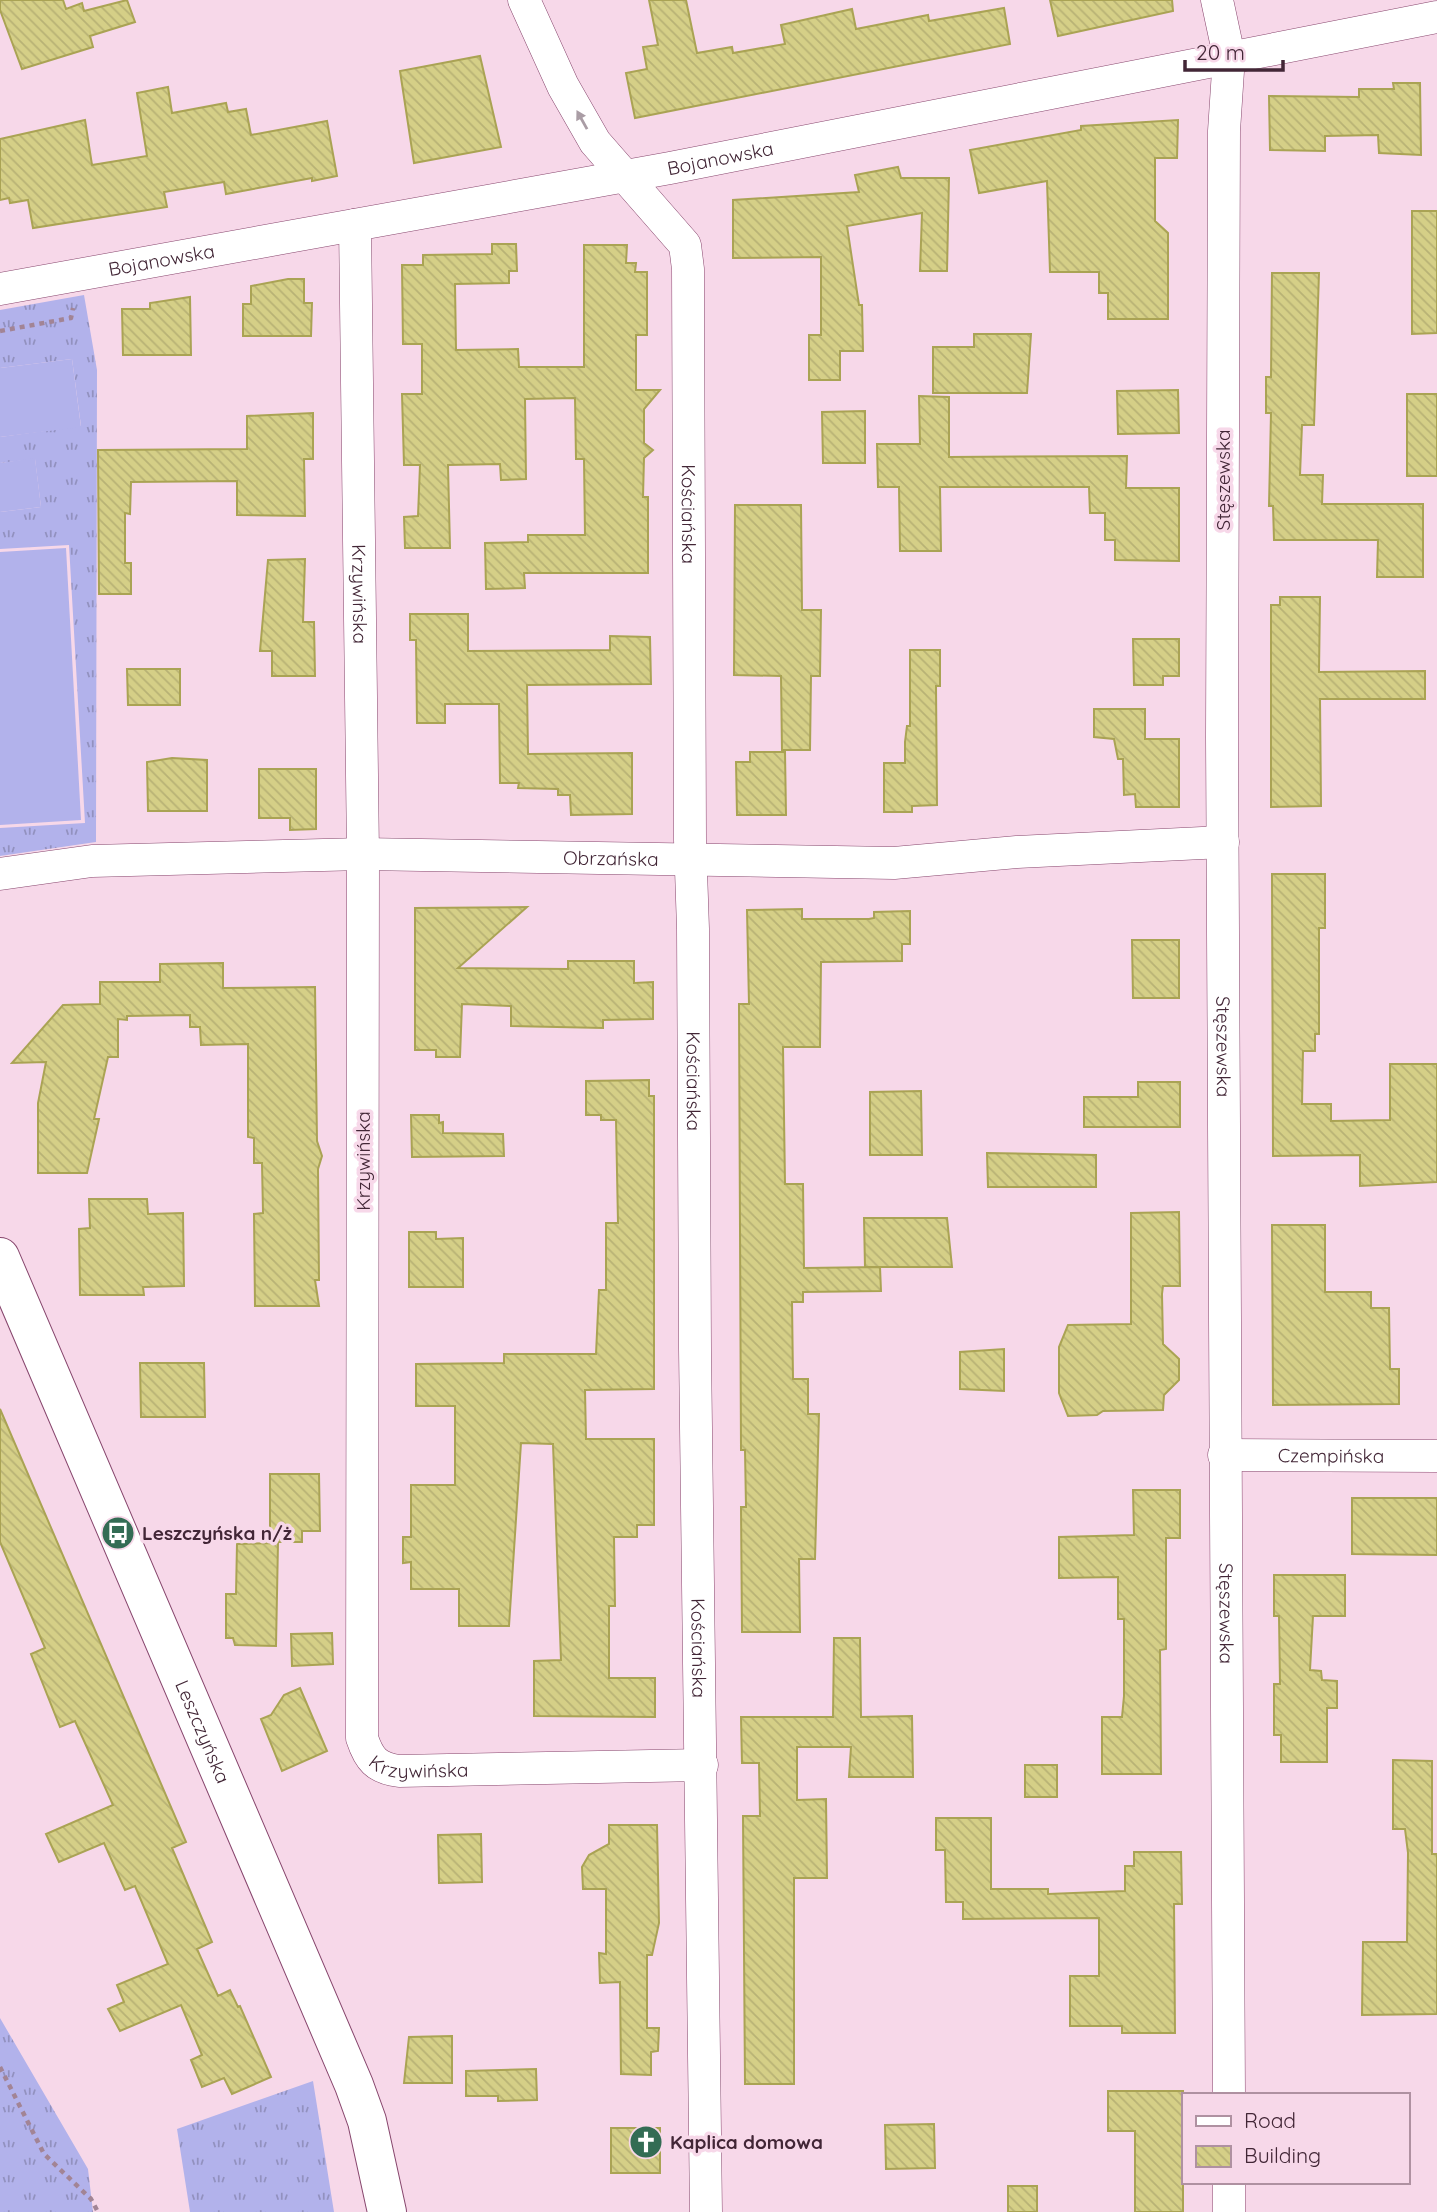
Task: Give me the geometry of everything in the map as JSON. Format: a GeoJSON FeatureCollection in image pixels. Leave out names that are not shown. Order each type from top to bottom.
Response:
{"type":"FeatureCollection","features":[{"type":"Feature","properties":{"kind":"street","name":"Kościańska"},"geometry":{"type":"LineString","coordinates":[[524,0],[563,86],[595,142],[685,245],[688,269],[690,862],[706,2212]]}},
{"type":"Feature","properties":{"kind":"street","name":"Stęszewska"},"geometry":{"type":"LineString","coordinates":[[1217,0],[1229,56],[1224,145],[1223,842],[1229,2093]]}},
{"type":"Feature","properties":{"kind":"street","name":"Bojanowska"},"geometry":{"type":"LineString","coordinates":[[0,289],[684,165],[1437,17]]}},
{"type":"Feature","properties":{"kind":"street","name":"Krzywińska"},"geometry":{"type":"LineString","coordinates":[[355,225],[363,854],[362,1738],[367,1755],[379,1767],[399,1771],[702,1765]]}},
{"type":"Feature","properties":{"kind":"street","name":"Obrzańska"},"geometry":{"type":"LineString","coordinates":[[0,874],[92,861],[363,854],[690,862],[894,863],[1017,852],[1223,842]]}},
{"type":"Feature","properties":{"kind":"street","name":"Leszczyńska"},"geometry":{"type":"LineString","coordinates":[[0,1257],[354,2085],[367,2121],[387,2212]]}},
{"type":"Feature","properties":{"kind":"street","name":"Czempińska"},"geometry":{"type":"LineString","coordinates":[[1224,1455],[1437,1456]]}},
{"type":"Feature","properties":{"kind":"street"},"geometry":{"type":"LineString","coordinates":[[1229,2184],[1229,2212]]}},
{"type":"Feature","properties":{"kind":"path"},"geometry":{"type":"LineString","coordinates":[[0,331],[71,318],[74,306]]}},
{"type":"Feature","properties":{"kind":"path"},"geometry":{"type":"LineString","coordinates":[[0,2067],[44,2154],[91,2199],[98,2212]]}},
{"type":"Feature","properties":{"kind":"green space"},"geometry":{"type":"Polygon","coordinates":[[[84,295],[97,370],[96,842],[0,856],[0,828],[85,823],[69,545],[0,549],[0,512],[41,507],[35,459],[0,463],[0,437],[81,426],[72,359],[0,368],[0,310],[84,295]]]}},
{"type":"Feature","properties":{"kind":"green space"},"geometry":{"type":"Polygon","coordinates":[[[72,359],[81,427],[0,437],[0,368],[72,359]]]}},
{"type":"Feature","properties":{"kind":"green space"},"geometry":{"type":"Polygon","coordinates":[[[35,458],[41,507],[0,512],[0,463],[35,458]]]}},
{"type":"Feature","properties":{"kind":"green space"},"geometry":{"type":"Polygon","coordinates":[[[66,548],[81,820],[0,825],[0,552],[66,548]]]}},
{"type":"Feature","properties":{"kind":"green space"},"geometry":{"type":"Polygon","coordinates":[[[0,2018],[88,2169],[93,2212],[0,2212],[0,2018]]]}},
{"type":"Feature","properties":{"kind":"green space"},"geometry":{"type":"Polygon","coordinates":[[[313,2081],[334,2212],[190,2212],[177,2129],[313,2081]]]}},
{"type":"Feature","properties":{"kind":"building"},"geometry":{"type":"Polygon","coordinates":[[[0,0],[63,0],[66,9],[82,3],[84,11],[127,0],[135,22],[90,36],[93,47],[22,69],[0,10],[0,0]]]}},
{"type":"Feature","properties":{"kind":"building"},"geometry":{"type":"Polygon","coordinates":[[[649,0],[686,0],[697,53],[732,47],[733,53],[785,44],[781,25],[852,9],[856,29],[928,15],[929,21],[1004,8],[1010,44],[635,118],[626,73],[647,69],[643,47],[658,45],[649,0]]]}},
{"type":"Feature","properties":{"kind":"building"},"geometry":{"type":"Polygon","coordinates":[[[1050,0],[1172,0],[1173,11],[1058,36],[1050,0]]]}},
{"type":"Feature","properties":{"kind":"building"},"geometry":{"type":"Polygon","coordinates":[[[480,56],[501,147],[414,163],[400,71],[480,56]]]}},
{"type":"Feature","properties":{"kind":"building"},"geometry":{"type":"Polygon","coordinates":[[[1393,83],[1420,83],[1421,155],[1379,153],[1378,135],[1325,136],[1325,151],[1270,150],[1269,96],[1359,97],[1359,89],[1394,89],[1393,83]]]}},
{"type":"Feature","properties":{"kind":"building"},"geometry":{"type":"Polygon","coordinates":[[[168,87],[172,113],[226,103],[228,112],[246,109],[251,135],[327,121],[337,176],[226,194],[224,182],[164,192],[167,207],[33,228],[28,200],[10,203],[9,198],[0,200],[0,139],[85,120],[92,165],[147,156],[137,93],[168,87]]]}},
{"type":"Feature","properties":{"kind":"building"},"geometry":{"type":"Polygon","coordinates":[[[1178,120],[1177,158],[1155,158],[1155,221],[1168,233],[1168,319],[1108,319],[1108,293],[1099,293],[1099,272],[1050,272],[1047,181],[979,193],[970,150],[1081,130],[1081,126],[1178,120]]]}},
{"type":"Feature","properties":{"kind":"building"},"geometry":{"type":"Polygon","coordinates":[[[898,167],[901,178],[949,178],[947,271],[920,271],[922,213],[847,226],[859,305],[862,305],[863,351],[840,351],[840,380],[809,380],[809,335],[821,335],[821,257],[733,258],[733,200],[859,192],[855,175],[898,167]]]}},
{"type":"Feature","properties":{"kind":"building"},"geometry":{"type":"Polygon","coordinates":[[[1412,211],[1437,211],[1437,333],[1412,334],[1412,211]]]}},
{"type":"Feature","properties":{"kind":"building"},"geometry":{"type":"Polygon","coordinates":[[[492,244],[516,244],[517,271],[509,271],[509,283],[455,284],[456,350],[518,349],[519,367],[584,367],[584,245],[627,245],[626,263],[636,263],[635,272],[647,272],[647,335],[636,335],[636,390],[660,390],[644,409],[644,443],[653,450],[644,458],[643,497],[648,497],[648,573],[524,573],[525,588],[486,589],[485,543],[528,542],[528,535],[585,535],[584,459],[576,459],[575,398],[525,399],[526,479],[501,480],[500,464],[448,465],[450,548],[405,548],[404,517],[418,516],[420,465],[404,465],[402,394],[422,394],[422,344],[403,344],[402,265],[423,265],[423,255],[492,254],[492,244]]]}},
{"type":"Feature","properties":{"kind":"building"},"geometry":{"type":"Polygon","coordinates":[[[1272,273],[1319,273],[1314,425],[1302,425],[1300,475],[1323,475],[1322,504],[1423,504],[1423,577],[1377,577],[1378,540],[1274,540],[1273,506],[1269,506],[1271,413],[1266,413],[1266,377],[1271,377],[1272,273]]]}},
{"type":"Feature","properties":{"kind":"building"},"geometry":{"type":"Polygon","coordinates":[[[304,279],[304,303],[312,303],[311,336],[243,336],[243,304],[251,304],[251,286],[304,279]]]}},
{"type":"Feature","properties":{"kind":"building"},"geometry":{"type":"Polygon","coordinates":[[[190,297],[191,355],[123,355],[122,309],[150,309],[150,303],[190,297]]]}},
{"type":"Feature","properties":{"kind":"building"},"geometry":{"type":"Polygon","coordinates":[[[974,334],[1031,334],[1027,393],[933,393],[933,347],[974,347],[974,334]]]}},
{"type":"Feature","properties":{"kind":"building"},"geometry":{"type":"Polygon","coordinates":[[[1178,390],[1179,433],[1118,434],[1117,391],[1178,390]]]}},
{"type":"Feature","properties":{"kind":"building"},"geometry":{"type":"Polygon","coordinates":[[[1407,394],[1437,394],[1437,476],[1407,476],[1407,394]]]}},
{"type":"Feature","properties":{"kind":"building"},"geometry":{"type":"Polygon","coordinates":[[[919,396],[949,397],[949,457],[1127,456],[1126,488],[1179,488],[1179,561],[1115,560],[1115,540],[1105,540],[1105,513],[1090,513],[1089,487],[940,487],[941,551],[900,551],[899,487],[878,487],[877,444],[920,444],[919,396]]]}},
{"type":"Feature","properties":{"kind":"building"},"geometry":{"type":"Polygon","coordinates":[[[865,411],[865,463],[823,463],[822,412],[865,411]]]}},
{"type":"Feature","properties":{"kind":"building"},"geometry":{"type":"Polygon","coordinates":[[[313,413],[313,459],[304,459],[305,516],[237,515],[237,481],[131,482],[130,514],[125,513],[125,563],[131,563],[131,594],[99,594],[98,450],[247,449],[247,416],[313,413]]]}},
{"type":"Feature","properties":{"kind":"building"},"geometry":{"type":"Polygon","coordinates":[[[735,505],[801,505],[802,610],[821,610],[820,676],[811,676],[810,750],[782,750],[781,676],[734,675],[735,505]]]}},
{"type":"Feature","properties":{"kind":"building"},"geometry":{"type":"Polygon","coordinates":[[[305,559],[303,622],[314,622],[315,676],[272,676],[272,651],[260,651],[268,560],[305,559]]]}},
{"type":"Feature","properties":{"kind":"building"},"geometry":{"type":"Polygon","coordinates":[[[1280,597],[1320,597],[1319,672],[1425,671],[1425,699],[1320,699],[1321,806],[1271,807],[1271,605],[1280,605],[1280,597]]]}},
{"type":"Feature","properties":{"kind":"building"},"geometry":{"type":"Polygon","coordinates":[[[410,614],[468,614],[468,651],[610,650],[610,636],[650,637],[651,684],[527,685],[528,754],[632,753],[632,814],[571,815],[570,795],[558,795],[558,789],[518,788],[519,783],[500,783],[499,704],[445,704],[445,723],[417,723],[416,640],[410,640],[410,614]]]}},
{"type":"Feature","properties":{"kind":"building"},"geometry":{"type":"Polygon","coordinates":[[[1133,639],[1179,639],[1179,676],[1163,676],[1163,685],[1134,685],[1133,639]]]}},
{"type":"Feature","properties":{"kind":"building"},"geometry":{"type":"Polygon","coordinates":[[[910,650],[940,650],[940,686],[936,686],[937,805],[912,806],[912,812],[884,812],[884,763],[905,763],[907,726],[910,726],[910,650]]]}},
{"type":"Feature","properties":{"kind":"building"},"geometry":{"type":"Polygon","coordinates":[[[127,669],[180,669],[180,705],[128,705],[127,669]]]}},
{"type":"Feature","properties":{"kind":"building"},"geometry":{"type":"Polygon","coordinates":[[[1094,709],[1145,709],[1145,739],[1179,739],[1179,807],[1136,807],[1135,794],[1124,795],[1123,759],[1118,759],[1114,739],[1094,737],[1094,709]]]}},
{"type":"Feature","properties":{"kind":"building"},"geometry":{"type":"Polygon","coordinates":[[[750,752],[785,752],[786,815],[737,815],[736,762],[750,762],[750,752]]]}},
{"type":"Feature","properties":{"kind":"building"},"geometry":{"type":"Polygon","coordinates":[[[172,758],[207,760],[207,811],[148,811],[147,762],[172,758]]]}},
{"type":"Feature","properties":{"kind":"building"},"geometry":{"type":"Polygon","coordinates":[[[259,769],[316,769],[316,829],[290,830],[290,818],[259,818],[259,769]]]}},
{"type":"Feature","properties":{"kind":"building"},"geometry":{"type":"Polygon","coordinates":[[[1272,874],[1325,874],[1325,928],[1319,928],[1319,1034],[1315,1034],[1315,1051],[1303,1051],[1302,1104],[1331,1104],[1331,1121],[1390,1120],[1390,1064],[1437,1064],[1437,1182],[1360,1186],[1360,1155],[1273,1156],[1272,874]]]}},
{"type":"Feature","properties":{"kind":"building"},"geometry":{"type":"Polygon","coordinates":[[[527,907],[458,968],[568,969],[568,961],[634,961],[634,983],[653,982],[653,1019],[603,1020],[603,1028],[511,1026],[511,1006],[462,1004],[460,1057],[436,1057],[436,1050],[415,1050],[415,908],[527,907]]]}},
{"type":"Feature","properties":{"kind":"building"},"geometry":{"type":"Polygon","coordinates":[[[802,909],[802,919],[869,919],[874,918],[874,912],[910,911],[910,944],[902,944],[902,961],[821,962],[820,1047],[783,1047],[785,1184],[803,1184],[804,1268],[880,1267],[881,1291],[803,1292],[803,1302],[792,1302],[793,1379],[808,1379],[808,1414],[819,1414],[815,1559],[799,1559],[800,1632],[742,1632],[741,1507],[746,1507],[745,1450],[741,1450],[739,1004],[749,1004],[747,910],[802,909]]]}},
{"type":"Feature","properties":{"kind":"building"},"geometry":{"type":"Polygon","coordinates":[[[1132,940],[1179,940],[1179,998],[1133,998],[1132,940]]]}},
{"type":"Feature","properties":{"kind":"building"},"geometry":{"type":"Polygon","coordinates":[[[223,963],[223,988],[315,987],[317,1141],[322,1156],[318,1169],[319,1280],[315,1280],[319,1306],[255,1306],[254,1214],[263,1213],[262,1163],[254,1163],[254,1138],[248,1137],[248,1044],[201,1045],[200,1027],[190,1027],[190,1015],[127,1016],[127,1020],[118,1019],[118,1057],[108,1057],[94,1119],[99,1119],[87,1173],[38,1173],[38,1103],[46,1062],[12,1063],[63,1005],[100,1004],[100,982],[160,982],[160,964],[223,963]]]}},
{"type":"Feature","properties":{"kind":"building"},"geometry":{"type":"Polygon","coordinates":[[[649,1080],[649,1096],[654,1096],[654,1389],[585,1390],[586,1439],[654,1439],[654,1525],[637,1525],[637,1537],[614,1537],[615,1606],[609,1606],[609,1678],[655,1678],[655,1717],[534,1716],[534,1661],[561,1660],[553,1444],[521,1443],[509,1626],[459,1626],[459,1589],[411,1589],[411,1562],[403,1563],[403,1537],[411,1537],[411,1485],[455,1485],[455,1406],[416,1406],[416,1364],[504,1363],[504,1354],[596,1354],[599,1290],[606,1290],[606,1223],[618,1223],[616,1120],[601,1120],[601,1115],[586,1115],[586,1081],[649,1080]]]}},
{"type":"Feature","properties":{"kind":"building"},"geometry":{"type":"Polygon","coordinates":[[[1138,1082],[1180,1082],[1180,1127],[1084,1127],[1084,1097],[1138,1097],[1138,1082]]]}},
{"type":"Feature","properties":{"kind":"building"},"geometry":{"type":"Polygon","coordinates":[[[921,1091],[922,1155],[870,1155],[870,1092],[921,1091]]]}},
{"type":"Feature","properties":{"kind":"building"},"geometry":{"type":"Polygon","coordinates":[[[411,1115],[439,1115],[439,1123],[443,1122],[443,1133],[503,1134],[504,1156],[412,1157],[411,1115]]]}},
{"type":"Feature","properties":{"kind":"building"},"geometry":{"type":"Polygon","coordinates":[[[987,1153],[1096,1155],[1096,1187],[988,1187],[987,1153]]]}},
{"type":"Feature","properties":{"kind":"building"},"geometry":{"type":"Polygon","coordinates":[[[89,1199],[147,1199],[148,1214],[183,1213],[184,1286],[143,1287],[144,1295],[80,1295],[79,1229],[90,1228],[89,1199]]]}},
{"type":"Feature","properties":{"kind":"building"},"geometry":{"type":"Polygon","coordinates":[[[1179,1212],[1180,1286],[1163,1286],[1162,1294],[1163,1344],[1179,1359],[1179,1380],[1164,1395],[1163,1410],[1103,1411],[1097,1415],[1068,1416],[1059,1393],[1059,1347],[1068,1325],[1131,1324],[1131,1213],[1179,1212]]]}},
{"type":"Feature","properties":{"kind":"building"},"geometry":{"type":"Polygon","coordinates":[[[864,1218],[947,1218],[952,1267],[865,1267],[864,1218]]]}},
{"type":"Feature","properties":{"kind":"building"},"geometry":{"type":"Polygon","coordinates":[[[1272,1225],[1325,1225],[1325,1292],[1371,1292],[1371,1308],[1389,1308],[1390,1369],[1399,1369],[1399,1404],[1273,1405],[1272,1225]]]}},
{"type":"Feature","properties":{"kind":"building"},"geometry":{"type":"Polygon","coordinates":[[[409,1232],[436,1232],[436,1239],[463,1238],[463,1287],[409,1287],[409,1232]]]}},
{"type":"Feature","properties":{"kind":"building"},"geometry":{"type":"Polygon","coordinates":[[[1004,1349],[1004,1391],[960,1389],[960,1352],[1004,1349]]]}},
{"type":"Feature","properties":{"kind":"building"},"geometry":{"type":"Polygon","coordinates":[[[140,1363],[204,1363],[205,1417],[141,1417],[140,1363]]]}},
{"type":"Feature","properties":{"kind":"building"},"geometry":{"type":"Polygon","coordinates":[[[0,1409],[186,1842],[172,1848],[212,1942],[197,1949],[218,1996],[230,1990],[238,2007],[240,2006],[271,2077],[232,2094],[224,2078],[202,2087],[191,2060],[202,2055],[181,2005],[120,2031],[108,2009],[124,2002],[117,1985],[168,1964],[135,1886],[125,1890],[104,1843],[59,1862],[46,1834],[113,1805],[75,1721],[60,1727],[31,1654],[45,1648],[0,1542],[0,1409]]]}},
{"type":"Feature","properties":{"kind":"building"},"geometry":{"type":"Polygon","coordinates":[[[270,1474],[319,1474],[320,1531],[302,1531],[302,1542],[270,1542],[270,1474]]]}},
{"type":"Feature","properties":{"kind":"building"},"geometry":{"type":"Polygon","coordinates":[[[1133,1490],[1180,1490],[1180,1538],[1166,1538],[1166,1649],[1160,1650],[1161,1774],[1102,1774],[1102,1717],[1122,1717],[1124,1696],[1124,1619],[1118,1619],[1118,1577],[1059,1578],[1059,1537],[1134,1535],[1133,1490]]]}},
{"type":"Feature","properties":{"kind":"building"},"geometry":{"type":"Polygon","coordinates":[[[1352,1498],[1437,1498],[1437,1555],[1352,1554],[1352,1498]]]}},
{"type":"Feature","properties":{"kind":"building"},"geometry":{"type":"Polygon","coordinates":[[[278,1543],[276,1646],[235,1645],[233,1638],[226,1638],[226,1594],[236,1594],[237,1544],[278,1543]]]}},
{"type":"Feature","properties":{"kind":"building"},"geometry":{"type":"Polygon","coordinates":[[[1274,1575],[1345,1575],[1345,1616],[1313,1616],[1310,1670],[1321,1671],[1322,1680],[1337,1681],[1337,1708],[1327,1708],[1327,1762],[1281,1762],[1281,1735],[1274,1735],[1274,1684],[1280,1684],[1279,1616],[1274,1616],[1274,1575]]]}},
{"type":"Feature","properties":{"kind":"building"},"geometry":{"type":"Polygon","coordinates":[[[332,1633],[333,1664],[292,1666],[291,1634],[332,1633]]]}},
{"type":"Feature","properties":{"kind":"building"},"geometry":{"type":"Polygon","coordinates":[[[834,1638],[860,1638],[861,1717],[912,1716],[913,1777],[849,1777],[851,1747],[797,1747],[797,1800],[826,1799],[827,1878],[794,1878],[794,2084],[745,2084],[743,1816],[760,1816],[759,1763],[742,1763],[741,1717],[833,1717],[834,1638]]]}},
{"type":"Feature","properties":{"kind":"building"},"geometry":{"type":"Polygon","coordinates":[[[300,1688],[327,1751],[282,1771],[261,1719],[271,1715],[284,1695],[300,1688]]]}},
{"type":"Feature","properties":{"kind":"building"},"geometry":{"type":"Polygon","coordinates":[[[1393,1760],[1432,1761],[1432,1854],[1437,1854],[1437,2014],[1362,2015],[1363,1942],[1407,1942],[1408,1853],[1405,1829],[1393,1829],[1393,1760]]]}},
{"type":"Feature","properties":{"kind":"building"},"geometry":{"type":"Polygon","coordinates":[[[1025,1765],[1057,1765],[1057,1797],[1025,1797],[1025,1765]]]}},
{"type":"Feature","properties":{"kind":"building"},"geometry":{"type":"Polygon","coordinates":[[[936,1818],[991,1818],[991,1889],[1048,1889],[1048,1894],[1125,1891],[1125,1866],[1134,1866],[1134,1852],[1181,1852],[1182,1904],[1174,1904],[1175,2033],[1122,2033],[1122,2026],[1070,2026],[1070,1976],[1099,1976],[1099,1918],[963,1919],[963,1902],[946,1902],[945,1850],[936,1850],[936,1818]]]}},
{"type":"Feature","properties":{"kind":"building"},"geometry":{"type":"Polygon","coordinates":[[[609,1825],[657,1825],[659,1923],[652,1955],[647,1955],[647,2028],[659,2028],[658,2051],[651,2052],[651,2075],[621,2074],[620,1982],[600,1983],[599,1953],[606,1954],[606,1889],[583,1889],[582,1867],[589,1855],[609,1844],[609,1825]]]}},
{"type":"Feature","properties":{"kind":"building"},"geometry":{"type":"Polygon","coordinates":[[[481,1834],[482,1882],[439,1883],[438,1835],[481,1834]]]}},
{"type":"Feature","properties":{"kind":"building"},"geometry":{"type":"Polygon","coordinates":[[[452,2036],[452,2083],[404,2083],[409,2037],[452,2036]]]}},
{"type":"Feature","properties":{"kind":"building"},"geometry":{"type":"Polygon","coordinates":[[[536,2069],[537,2100],[498,2101],[498,2096],[466,2096],[466,2071],[536,2069]]]}},
{"type":"Feature","properties":{"kind":"building"},"geometry":{"type":"Polygon","coordinates":[[[1108,2091],[1183,2091],[1183,2212],[1135,2212],[1135,2131],[1108,2131],[1108,2091]]]}},
{"type":"Feature","properties":{"kind":"building"},"geometry":{"type":"Polygon","coordinates":[[[934,2124],[935,2168],[886,2169],[885,2125],[934,2124]]]}},
{"type":"Feature","properties":{"kind":"building"},"geometry":{"type":"Polygon","coordinates":[[[611,2128],[660,2128],[660,2173],[611,2173],[611,2128]]]}},
{"type":"Feature","properties":{"kind":"building"},"geometry":{"type":"Polygon","coordinates":[[[1008,2186],[1037,2186],[1037,2212],[1008,2212],[1008,2186]]]}},
{"type":"Feature","properties":{"kind":"place","name":"Leszczyńska n/ż"},"geometry":{"type":"Point","coordinates":[118,1533]}},
{"type":"Feature","properties":{"kind":"place","name":"Kaplica domowa"},"geometry":{"type":"Point","coordinates":[646,2142]}}]}
